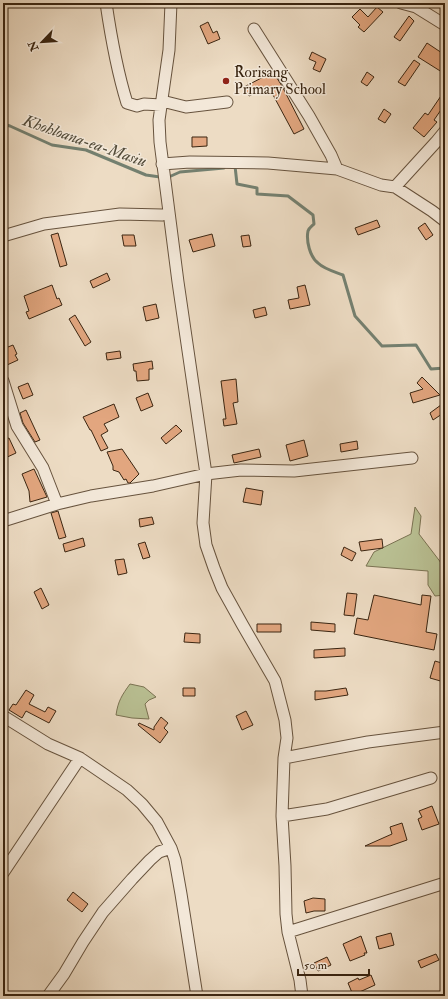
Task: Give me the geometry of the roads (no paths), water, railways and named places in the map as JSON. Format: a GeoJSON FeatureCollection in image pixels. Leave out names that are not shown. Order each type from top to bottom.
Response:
{"type":"FeatureCollection","features":[{"type":"Feature","properties":{"kind":"street"},"geometry":{"type":"LineString","coordinates":[[106,3],[121,85],[127,103],[137,106],[161,103],[186,107],[227,102]]}},
{"type":"Feature","properties":{"kind":"street"},"geometry":{"type":"LineString","coordinates":[[171,3],[169,50],[159,127],[162,164],[206,474],[203,523],[206,545],[222,588],[275,681],[285,720],[287,738],[284,758],[282,816],[288,932],[300,980],[302,996]]}},
{"type":"Feature","properties":{"kind":"street"},"geometry":{"type":"LineString","coordinates":[[401,3],[416,7],[445,25]]}},
{"type":"Feature","properties":{"kind":"street"},"geometry":{"type":"LineString","coordinates":[[254,29],[309,116],[331,155],[336,169]]}},
{"type":"Feature","properties":{"kind":"street"},"geometry":{"type":"LineString","coordinates":[[395,187],[441,145],[445,131]]}},
{"type":"Feature","properties":{"kind":"street"},"geometry":{"type":"LineString","coordinates":[[162,164],[190,162],[268,163],[336,169],[381,185],[395,187],[445,221]]}},
{"type":"Feature","properties":{"kind":"street"},"geometry":{"type":"LineString","coordinates":[[3,236],[44,224],[120,214],[162,215],[169,213]]}},
{"type":"Feature","properties":{"kind":"street"},"geometry":{"type":"LineString","coordinates":[[3,381],[17,426],[43,468],[57,504]]}},
{"type":"Feature","properties":{"kind":"street"},"geometry":{"type":"LineString","coordinates":[[3,521],[57,504],[91,496],[152,486],[206,474],[241,470],[294,471],[412,458]]}},
{"type":"Feature","properties":{"kind":"street"},"geometry":{"type":"LineString","coordinates":[[3,716],[48,744],[80,758],[127,790],[142,804],[157,822],[171,848],[175,860],[197,996]]}},
{"type":"Feature","properties":{"kind":"street"},"geometry":{"type":"LineString","coordinates":[[284,758],[368,742],[445,732]]}},
{"type":"Feature","properties":{"kind":"street"},"geometry":{"type":"LineString","coordinates":[[3,873],[80,758]]}},
{"type":"Feature","properties":{"kind":"street"},"geometry":{"type":"LineString","coordinates":[[282,816],[327,809],[431,778]]}},
{"type":"Feature","properties":{"kind":"street"},"geometry":{"type":"LineString","coordinates":[[48,996],[64,974],[103,912],[150,860],[159,852],[171,848]]}},
{"type":"Feature","properties":{"kind":"street"},"geometry":{"type":"LineString","coordinates":[[288,932],[445,883]]}},
{"type":"Feature","properties":{"kind":"waterway","name":"Khohloana-ea-Masiu"},"geometry":{"type":"LineString","coordinates":[[3,124],[52,145],[86,150],[146,175],[160,177]]}},
{"type":"Feature","properties":{"kind":"waterway","name":"Khohloana-ea-Masiu"},"geometry":{"type":"LineString","coordinates":[[235,166],[237,184],[257,188],[257,194],[288,196],[313,215],[314,224],[308,230],[308,244],[313,257],[323,267],[343,275],[355,316],[382,346],[416,345],[431,369],[445,368]]}},
{"type":"Feature","properties":{"kind":"waterway","name":"Khohloana-ea-Masiu"},"geometry":{"type":"LineString","coordinates":[[171,176],[180,172],[224,168]]}},
{"type":"Feature","properties":{"kind":"place","name":"Rorisang Primary School"},"geometry":{"type":"Point","coordinates":[226,81]}}]}
